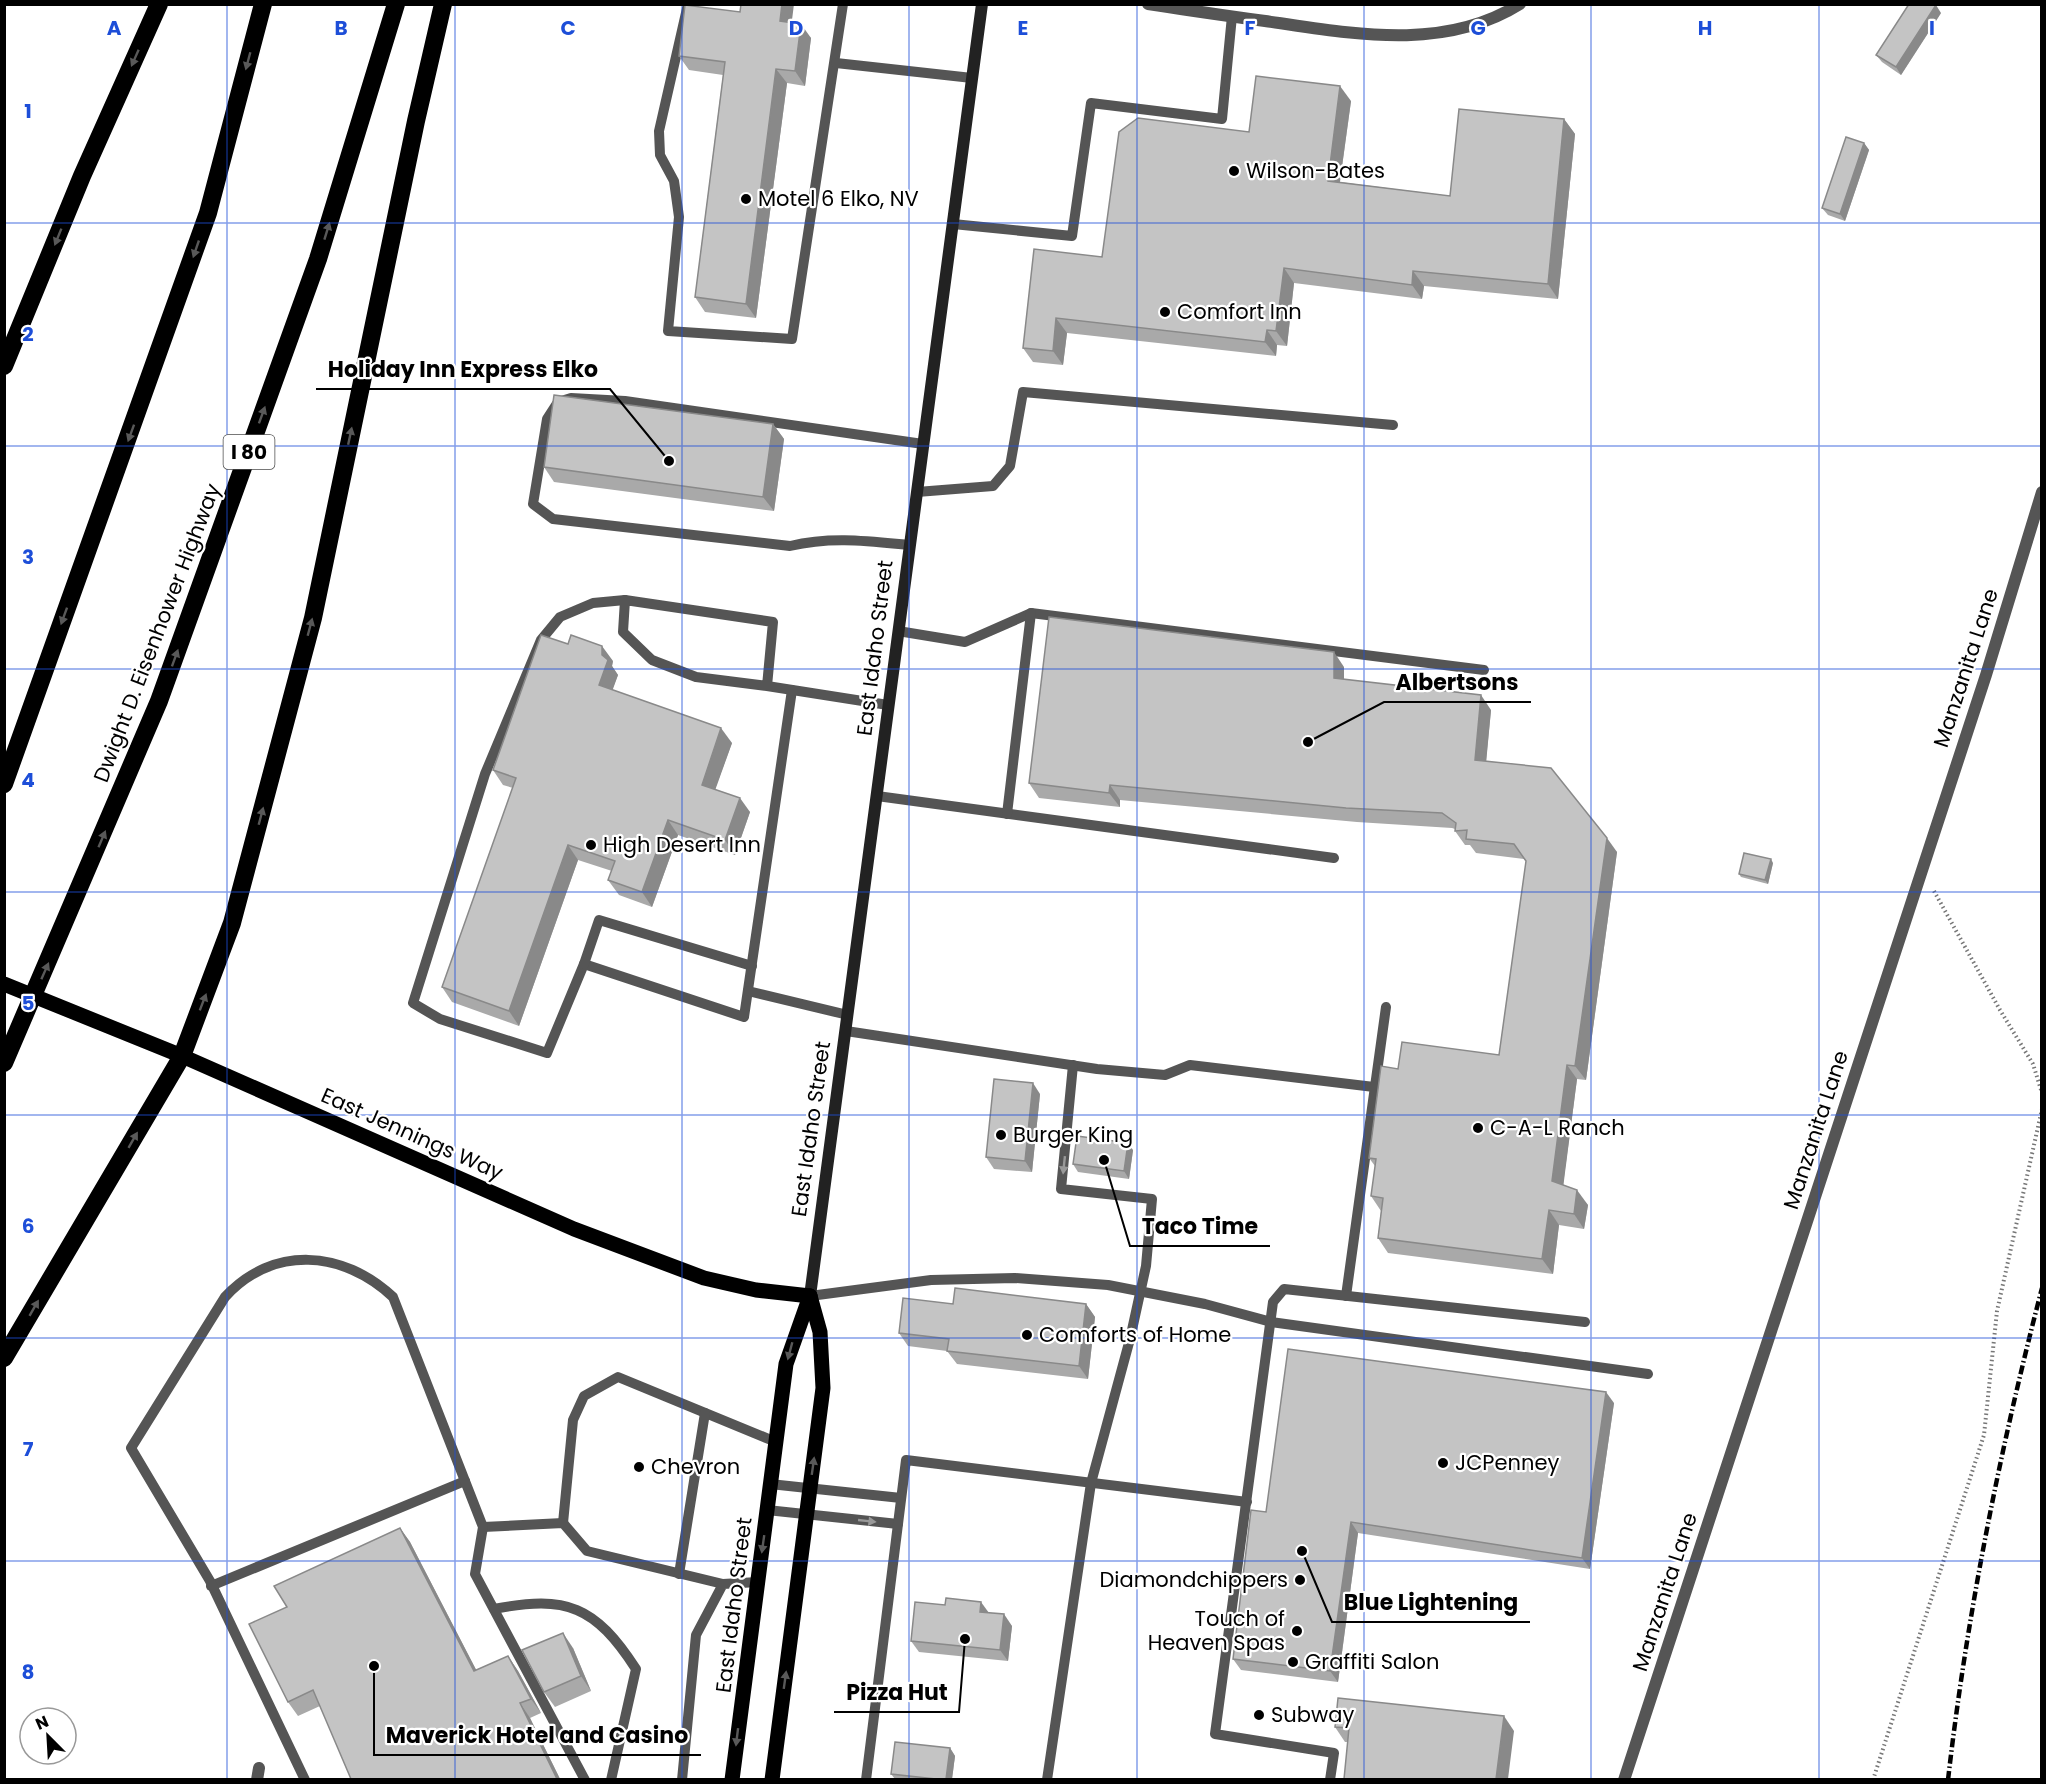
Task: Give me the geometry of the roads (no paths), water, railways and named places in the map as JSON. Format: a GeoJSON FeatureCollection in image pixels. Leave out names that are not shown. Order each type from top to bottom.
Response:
{"type":"FeatureCollection","features":[{"type":"Feature","properties":{"kind":"highway"},"geometry":{"type":"LineString","coordinates":[[4,366],[82,176],[159,4]]}},
{"type":"Feature","properties":{"kind":"highway"},"geometry":{"type":"LineString","coordinates":[[4,784],[208,213],[263,4]]}},
{"type":"Feature","properties":{"kind":"highway","name":"Dwight D. Eisenhower Highway"},"geometry":{"type":"LineString","coordinates":[[4,1063],[80,893],[159,701],[314,270],[396,4]]}},
{"type":"Feature","properties":{"kind":"highway"},"geometry":{"type":"LineString","coordinates":[[4,1358],[182,1056],[232,924],[313,618],[416,121],[443,4]]}},
{"type":"Feature","properties":{"kind":"main road","name":"East Jennings Way"},"geometry":{"type":"LineString","coordinates":[[4,984],[182,1056],[563,1224],[704,1278],[756,1290],[810,1296]]}},
{"type":"Feature","properties":{"kind":"main road","name":"East Idaho Street"},"geometry":{"type":"LineString","coordinates":[[732,1779],[786,1365],[810,1296]]}},
{"type":"Feature","properties":{"kind":"main road","name":"East Idaho Street"},"geometry":{"type":"LineString","coordinates":[[772,1779],[823,1388],[820,1332],[810,1296]]}},
{"type":"Feature","properties":{"kind":"street","name":"East Idaho Street"},"geometry":{"type":"LineString","coordinates":[[810,1296],[982,4]]}},
{"type":"Feature","properties":{"kind":"street"},"geometry":{"type":"LineString","coordinates":[[1148,4],[1360,35],[1414,36],[1467,27],[1520,4]]}},
{"type":"Feature","properties":{"kind":"street","name":"Manzanita Lane"},"geometry":{"type":"LineString","coordinates":[[1624,1779],[1922,868],[2042,492]]}},
{"type":"Feature","properties":{"kind":"lane"},"geometry":{"type":"LineString","coordinates":[[688,4],[660,131],[660,155],[674,181],[679,217],[668,331],[792,339],[836,63],[843,4]]}},
{"type":"Feature","properties":{"kind":"lane"},"geometry":{"type":"LineString","coordinates":[[953,224],[1072,236],[1090,103],[1222,119],[1232,16]]}},
{"type":"Feature","properties":{"kind":"lane"},"geometry":{"type":"LineString","coordinates":[[836,63],[972,78]]}},
{"type":"Feature","properties":{"kind":"lane"},"geometry":{"type":"LineString","coordinates":[[917,492],[993,486],[1010,466],[1023,392],[1393,425]]}},
{"type":"Feature","properties":{"kind":"lane"},"geometry":{"type":"LineString","coordinates":[[909,545],[856,539],[817,540],[790,546],[553,519],[532,504],[547,419],[558,402],[571,398],[625,401],[924,444]]}},
{"type":"Feature","properties":{"kind":"lane"},"geometry":{"type":"LineString","coordinates":[[752,966],[598,920],[584,964],[547,1053],[440,1019],[413,1003],[485,774],[541,640],[560,617],[593,603],[625,600],[773,622],[767,686]]}},
{"type":"Feature","properties":{"kind":"lane"},"geometry":{"type":"LineString","coordinates":[[625,600],[622,632],[652,660],[696,676],[888,705]]}},
{"type":"Feature","properties":{"kind":"lane"},"geometry":{"type":"LineString","coordinates":[[1007,814],[1031,614]]}},
{"type":"Feature","properties":{"kind":"lane"},"geometry":{"type":"LineString","coordinates":[[898,631],[965,642],[1031,614],[1484,670]]}},
{"type":"Feature","properties":{"kind":"lane"},"geometry":{"type":"LineString","coordinates":[[584,964],[744,1017],[792,690]]}},
{"type":"Feature","properties":{"kind":"lane"},"geometry":{"type":"LineString","coordinates":[[877,796],[1334,858]]}},
{"type":"Feature","properties":{"kind":"lane"},"geometry":{"type":"LineString","coordinates":[[748,991],[848,1015]]}},
{"type":"Feature","properties":{"kind":"lane"},"geometry":{"type":"LineString","coordinates":[[1346,1296],[1386,1007]]}},
{"type":"Feature","properties":{"kind":"lane"},"geometry":{"type":"LineString","coordinates":[[846,1031],[1073,1065],[1165,1075],[1190,1065],[1374,1088]]}},
{"type":"Feature","properties":{"kind":"lane"},"geometry":{"type":"LineString","coordinates":[[1047,1779],[1091,1483],[1141,1291],[1146,1266],[1152,1199],[1062,1189],[1073,1065]]}},
{"type":"Feature","properties":{"kind":"lane"},"geometry":{"type":"LineString","coordinates":[[305,1779],[212,1586],[131,1448],[225,1297],[239,1282],[268,1265],[306,1260],[348,1267],[377,1282],[393,1297],[483,1527],[475,1574],[585,1779]]}},
{"type":"Feature","properties":{"kind":"lane"},"geometry":{"type":"LineString","coordinates":[[810,1296],[912,1282],[1015,1278],[1108,1285],[1205,1304],[1271,1322],[1648,1374]]}},
{"type":"Feature","properties":{"kind":"lane"},"geometry":{"type":"LineString","coordinates":[[1330,1779],[1334,1753],[1215,1734],[1273,1302],[1284,1289],[1585,1322]]}},
{"type":"Feature","properties":{"kind":"lane"},"geometry":{"type":"LineString","coordinates":[[758,1582],[723,1584],[587,1551],[563,1523],[573,1420],[584,1396],[618,1377],[776,1442]]}},
{"type":"Feature","properties":{"kind":"lane"},"geometry":{"type":"LineString","coordinates":[[679,1574],[705,1413]]}},
{"type":"Feature","properties":{"kind":"lane"},"geometry":{"type":"LineString","coordinates":[[866,1779],[906,1460],[1247,1502]]}},
{"type":"Feature","properties":{"kind":"lane"},"geometry":{"type":"LineString","coordinates":[[212,1586],[465,1481]]}},
{"type":"Feature","properties":{"kind":"lane"},"geometry":{"type":"LineString","coordinates":[[770,1484],[901,1498]]}},
{"type":"Feature","properties":{"kind":"lane"},"geometry":{"type":"LineString","coordinates":[[767,1510],[898,1524]]}},
{"type":"Feature","properties":{"kind":"lane"},"geometry":{"type":"LineString","coordinates":[[483,1527],[563,1523]]}},
{"type":"Feature","properties":{"kind":"lane"},"geometry":{"type":"LineString","coordinates":[[682,1779],[696,1635],[723,1584]]}},
{"type":"Feature","properties":{"kind":"lane"},"geometry":{"type":"LineString","coordinates":[[494,1609],[542,1603],[569,1605],[609,1632],[623,1650],[636,1669],[611,1779]]}},
{"type":"Feature","properties":{"kind":"railway"},"geometry":{"type":"LineString","coordinates":[[1948,1780],[1965,1656],[1986,1532],[2012,1409],[2042,1288]]}},
{"type":"Feature","properties":{"kind":"place","name":"Wilson-Bates"},"geometry":{"type":"Point","coordinates":[1234,171]}},
{"type":"Feature","properties":{"kind":"place","name":"Motel 6 Elko, NV"},"geometry":{"type":"Point","coordinates":[746,199]}},
{"type":"Feature","properties":{"kind":"place","name":"Comfort Inn"},"geometry":{"type":"Point","coordinates":[1165,312]}},
{"type":"Feature","properties":{"kind":"place","name":"Holiday Inn Express Elko"},"geometry":{"type":"Point","coordinates":[669,461]}},
{"type":"Feature","properties":{"kind":"place","name":"Albertsons"},"geometry":{"type":"Point","coordinates":[1308,742]}},
{"type":"Feature","properties":{"kind":"place","name":"High Desert Inn"},"geometry":{"type":"Point","coordinates":[591,845]}},
{"type":"Feature","properties":{"kind":"place","name":"C-A-L Ranch"},"geometry":{"type":"Point","coordinates":[1478,1128]}},
{"type":"Feature","properties":{"kind":"place","name":"Burger King"},"geometry":{"type":"Point","coordinates":[1001,1135]}},
{"type":"Feature","properties":{"kind":"place","name":"Taco Time"},"geometry":{"type":"Point","coordinates":[1104,1160]}},
{"type":"Feature","properties":{"kind":"place","name":"Comforts of Home"},"geometry":{"type":"Point","coordinates":[1027,1335]}},
{"type":"Feature","properties":{"kind":"place","name":"JCPenney"},"geometry":{"type":"Point","coordinates":[1443,1463]}},
{"type":"Feature","properties":{"kind":"place","name":"Chevron"},"geometry":{"type":"Point","coordinates":[639,1467]}},
{"type":"Feature","properties":{"kind":"place","name":"Blue Lightening"},"geometry":{"type":"Point","coordinates":[1302,1551]}},
{"type":"Feature","properties":{"kind":"place","name":"Diamondchippers"},"geometry":{"type":"Point","coordinates":[1300,1580]}},
{"type":"Feature","properties":{"kind":"place","name":"Touch of Heaven Spas"},"geometry":{"type":"Point","coordinates":[1297,1631]}},
{"type":"Feature","properties":{"kind":"place","name":"Pizza Hut"},"geometry":{"type":"Point","coordinates":[965,1639]}},
{"type":"Feature","properties":{"kind":"place","name":"Graffiti Salon"},"geometry":{"type":"Point","coordinates":[1293,1662]}},
{"type":"Feature","properties":{"kind":"place","name":"Maverick Hotel and Casino"},"geometry":{"type":"Point","coordinates":[374,1666]}},
{"type":"Feature","properties":{"kind":"place","name":"Subway"},"geometry":{"type":"Point","coordinates":[1259,1715]}}]}
